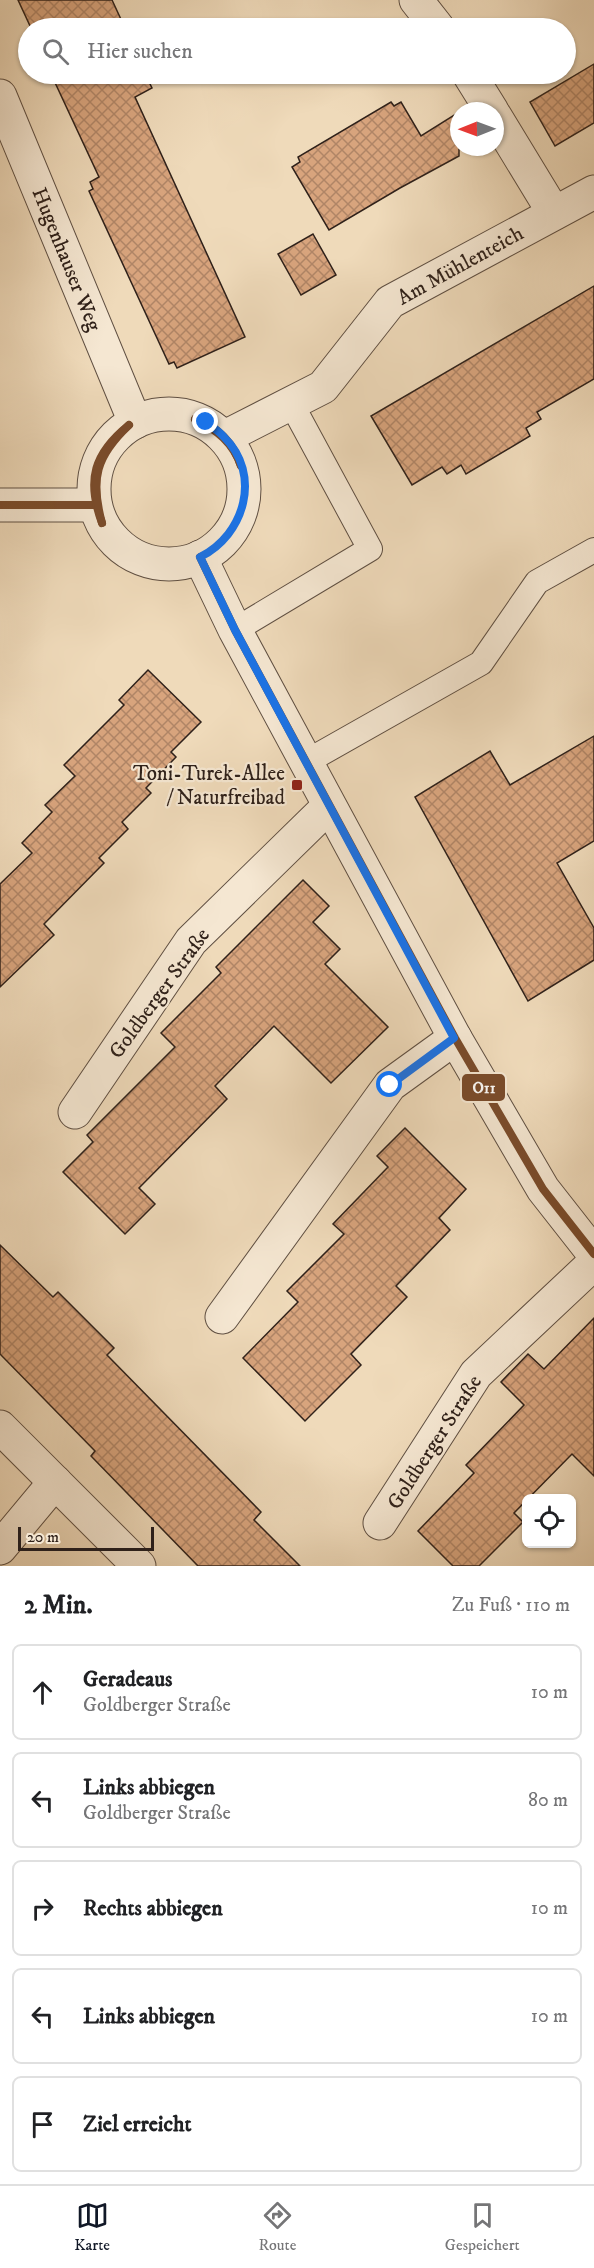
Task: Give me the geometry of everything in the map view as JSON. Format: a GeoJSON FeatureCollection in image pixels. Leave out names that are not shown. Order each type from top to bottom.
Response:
{"type":"FeatureCollection","features":[{"type":"Feature","properties":{"kind":"street"},"geometry":{"type":"LineString","coordinates":[[416,0],[430,18]]}},
{"type":"Feature","properties":{"kind":"street"},"geometry":{"type":"LineString","coordinates":[[475,84],[486,102]]}},
{"type":"Feature","properties":{"kind":"street","name":"Hugenhauser Weg"},"geometry":{"type":"LineString","coordinates":[[0,96],[135,422]]}},
{"type":"Feature","properties":{"kind":"street"},"geometry":{"type":"LineString","coordinates":[[504,131],[554,213]]}},
{"type":"Feature","properties":{"kind":"street","name":"Am Mühlenteich"},"geometry":{"type":"LineString","coordinates":[[225,437],[323,387],[390,302],[594,192]]}},
{"type":"Feature","properties":{"kind":"street"},"geometry":{"type":"LineString","coordinates":[[158,414],[182,414],[206,422],[225,437],[239,459],[245,484],[242,510],[231,533],[213,551],[190,562],[165,565],[141,559],[120,547],[104,528],[95,505],[94,480],[101,457],[115,436],[135,422],[158,414]]}},
{"type":"Feature","properties":{"kind":"street"},"geometry":{"type":"LineString","coordinates":[[0,506],[95,505]]}},
{"type":"Feature","properties":{"kind":"street"},"geometry":{"type":"LineString","coordinates":[[200,557],[235,630],[454,1038],[543,1189],[594,1254]]}},
{"type":"Feature","properties":{"kind":"street","name":"Goldberger Straße"},"geometry":{"type":"LineString","coordinates":[[75,1112],[191,941],[329,806]]}},
{"type":"Feature","properties":{"kind":"street"},"geometry":{"type":"LineString","coordinates":[[222,1317],[390,1085],[454,1038]]}},
{"type":"Feature","properties":{"kind":"street","name":"Goldberger Straße"},"geometry":{"type":"LineString","coordinates":[[380,1523],[476,1374],[594,1263]]}},
{"type":"Feature","properties":{"kind":"street"},"geometry":{"type":"LineString","coordinates":[[0,1427],[139,1566]]}},
{"type":"Feature","properties":{"kind":"street"},"geometry":{"type":"LineString","coordinates":[[0,1548],[55,1482]]}},
{"type":"Feature","properties":{"kind":"lane"},"geometry":{"type":"LineString","coordinates":[[235,630],[370,549],[291,403]]}},
{"type":"Feature","properties":{"kind":"lane"},"geometry":{"type":"LineString","coordinates":[[306,762],[481,663],[537,582],[594,550]]}},
{"type":"Feature","properties":{"kind":"building"},"geometry":{"type":"Polygon","coordinates":[[[18,0],[112,0],[120,18],[26,18],[18,0]]]}},
{"type":"Feature","properties":{"kind":"building"},"geometry":{"type":"Polygon","coordinates":[[[594,64],[594,123],[555,146],[530,102],[560,84],[576,84],[576,75],[594,64]]]}},
{"type":"Feature","properties":{"kind":"building"},"geometry":{"type":"Polygon","coordinates":[[[56,84],[150,84],[152,88],[135,97],[245,337],[177,368],[174,362],[169,364],[89,191],[93,189],[90,182],[99,177],[56,84]]]}},
{"type":"Feature","properties":{"kind":"building"},"geometry":{"type":"Polygon","coordinates":[[[391,102],[394,106],[401,102],[421,136],[450,118],[450,156],[459,156],[329,230],[292,167],[300,162],[298,157],[391,102]]]}},
{"type":"Feature","properties":{"kind":"building"},"geometry":{"type":"Polygon","coordinates":[[[313,234],[336,275],[301,295],[278,254],[313,234]]]}},
{"type":"Feature","properties":{"kind":"building"},"geometry":{"type":"Polygon","coordinates":[[[594,286],[594,379],[537,412],[541,419],[526,428],[530,436],[466,474],[461,465],[447,474],[442,467],[412,485],[371,416],[594,286]]]}},
{"type":"Feature","properties":{"kind":"building"},"geometry":{"type":"Polygon","coordinates":[[[148,670],[201,722],[171,752],[176,757],[146,788],[151,793],[122,822],[128,829],[99,858],[104,863],[44,924],[54,935],[0,987],[0,884],[32,853],[22,843],[52,812],[45,805],[75,776],[64,765],[124,705],[119,700],[148,670]]]}},
{"type":"Feature","properties":{"kind":"building"},"geometry":{"type":"Polygon","coordinates":[[[594,736],[594,841],[557,863],[594,928],[594,960],[528,1001],[415,797],[490,751],[510,785],[594,736]]]}},
{"type":"Feature","properties":{"kind":"building"},"geometry":{"type":"Polygon","coordinates":[[[303,880],[329,906],[313,922],[340,949],[325,964],[388,1027],[331,1083],[274,1026],[215,1086],[227,1099],[139,1188],[155,1204],[125,1234],[63,1172],[93,1142],[87,1135],[175,1047],[161,1033],[221,973],[216,967],[303,880]]]}},
{"type":"Feature","properties":{"kind":"building"},"geometry":{"type":"Polygon","coordinates":[[[405,1128],[466,1189],[439,1218],[450,1230],[396,1286],[407,1297],[351,1354],[361,1365],[305,1421],[243,1358],[298,1302],[287,1291],[344,1234],[333,1224],[388,1167],[377,1156],[405,1128]]]}},
{"type":"Feature","properties":{"kind":"building"},"geometry":{"type":"Polygon","coordinates":[[[0,1245],[53,1297],[58,1292],[114,1348],[107,1355],[261,1512],[254,1520],[300,1566],[198,1566],[91,1456],[95,1451],[0,1354],[0,1245]]]}},
{"type":"Feature","properties":{"kind":"building"},"geometry":{"type":"Polygon","coordinates":[[[594,1318],[594,1476],[572,1454],[533,1494],[522,1494],[522,1505],[514,1513],[522,1523],[479,1566],[453,1566],[418,1531],[474,1473],[466,1465],[524,1405],[501,1382],[528,1354],[544,1369],[594,1318]]]}},
{"type":"Feature","properties":{"kind":"transit line","name":"O11"},"geometry":{"type":"LineString","coordinates":[[195,419],[211,426],[224,437],[234,450],[241,466]]}},
{"type":"Feature","properties":{"kind":"transit line","name":"O11"},"geometry":{"type":"LineString","coordinates":[[195,419],[229,444],[241,466]]}},
{"type":"Feature","properties":{"kind":"transit line","name":"O11"},"geometry":{"type":"LineString","coordinates":[[102,523],[95,493],[96,468],[108,446],[129,425]]}},
{"type":"Feature","properties":{"kind":"transit line","name":"O11"},"geometry":{"type":"LineString","coordinates":[[102,523],[97,493],[99,469],[109,447],[129,425]]}},
{"type":"Feature","properties":{"kind":"transit line","name":"O11"},"geometry":{"type":"LineString","coordinates":[[0,505],[95,505]]}},
{"type":"Feature","properties":{"kind":"transit line","name":"O11"},"geometry":{"type":"LineString","coordinates":[[200,557],[235,630],[455,1038],[543,1189],[594,1254]]}},
{"type":"Feature","properties":{"kind":"place","name":"Toni-Turek-Allee / Naturfreibad"},"geometry":{"type":"Point","coordinates":[297,785]}},
{"type":"Feature","properties":{"kind":"route"},"geometry":{"type":"LineString","coordinates":[[206,422],[225,437],[239,459],[245,484],[242,510],[231,533],[213,551],[200,557],[235,630],[454,1038],[390,1085]]}}]}
